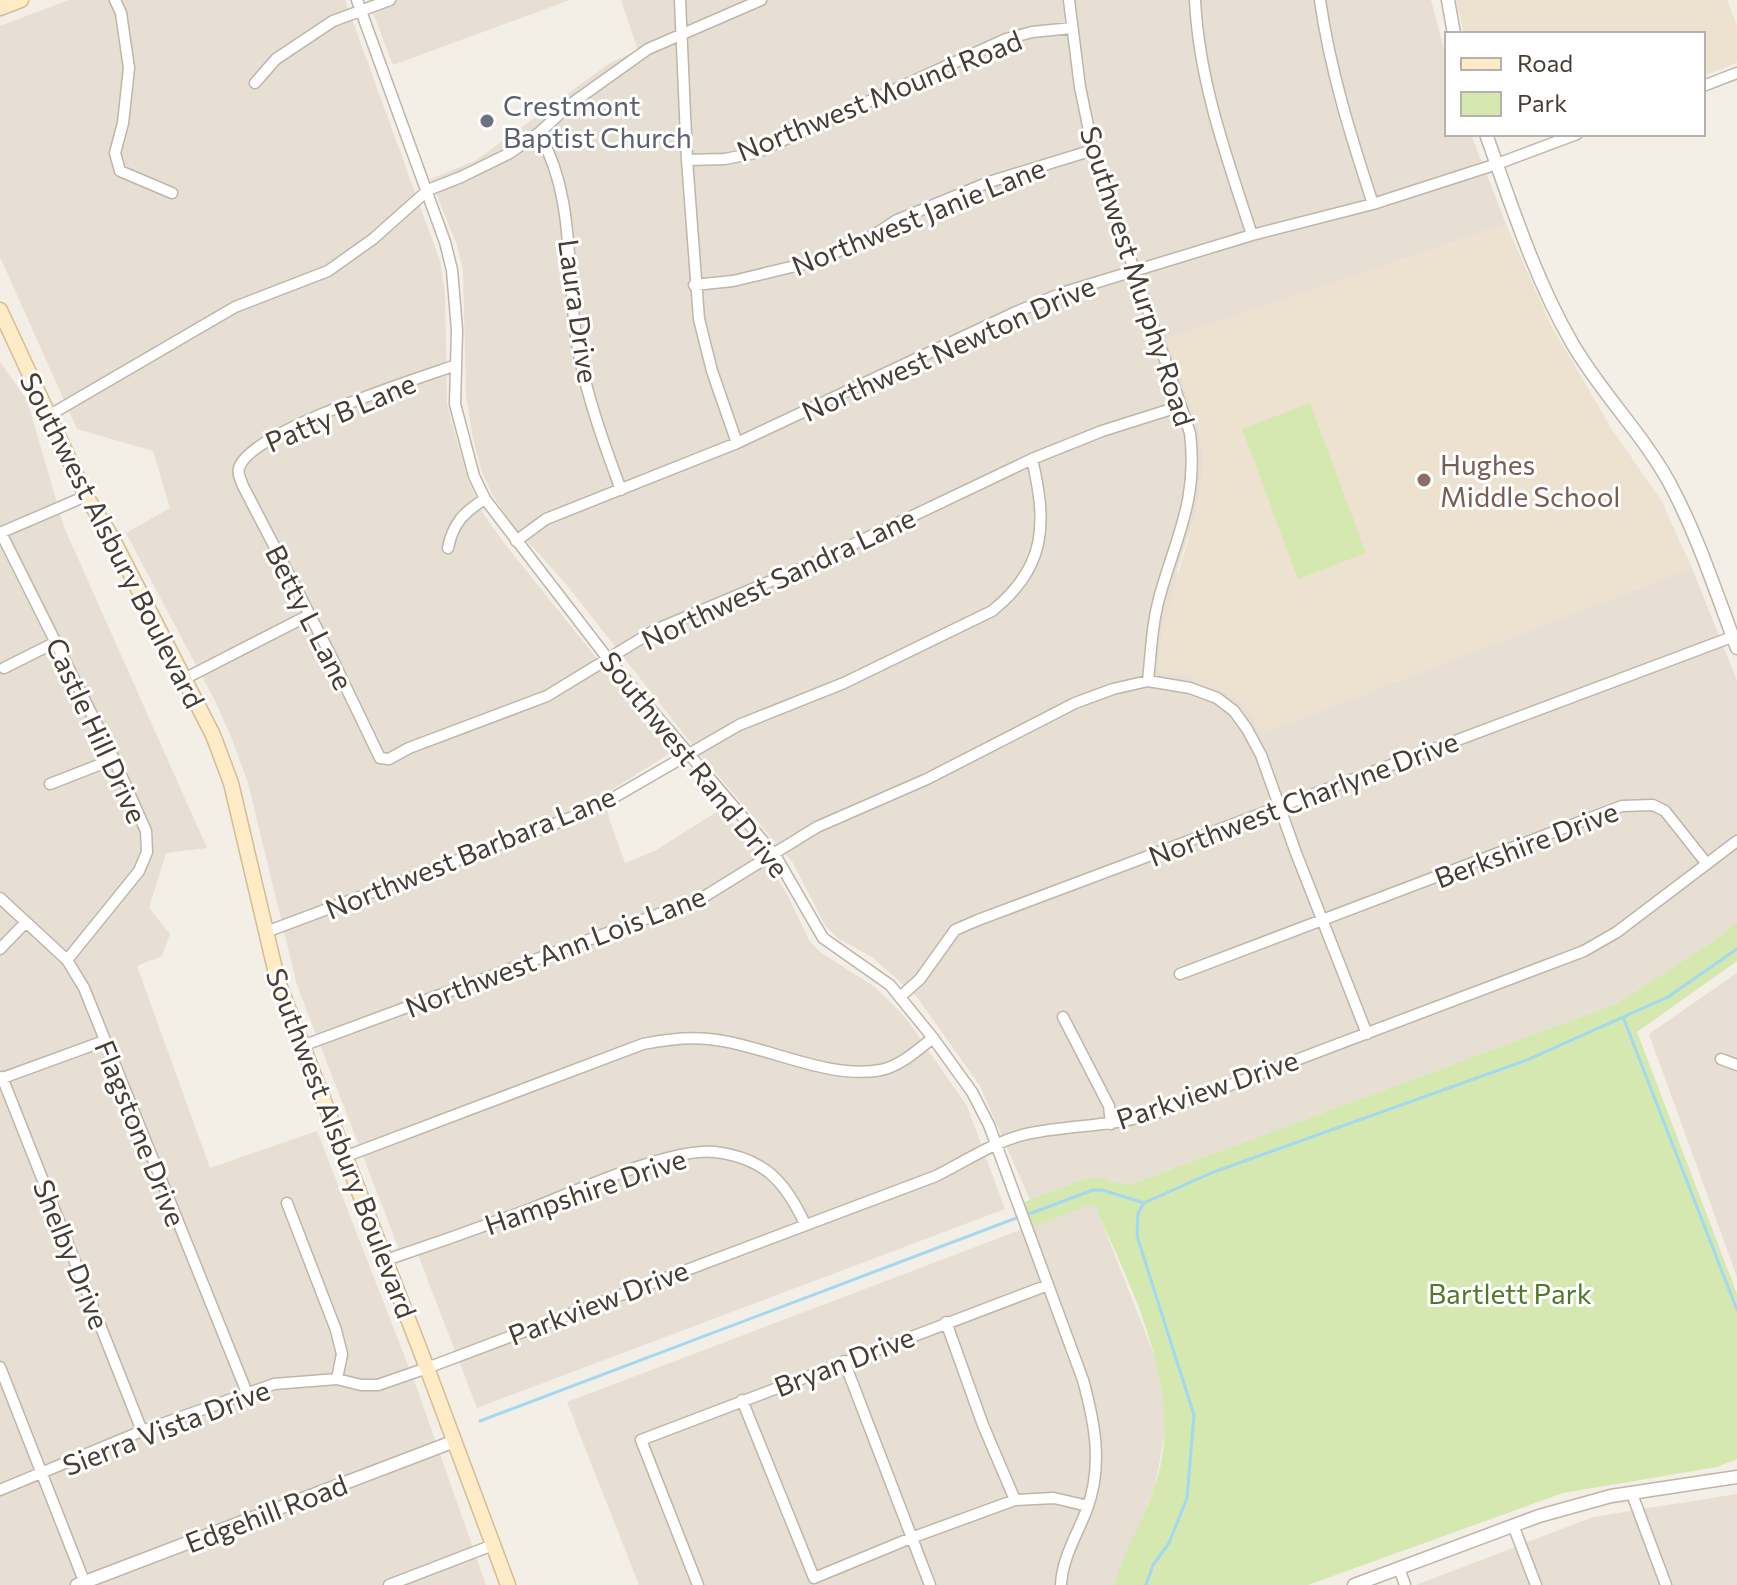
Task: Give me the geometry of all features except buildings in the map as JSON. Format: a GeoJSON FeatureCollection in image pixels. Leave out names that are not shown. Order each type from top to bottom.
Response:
{"type":"FeatureCollection","features":[{"type":"Feature","properties":{"kind":"main road"},"geometry":{"type":"LineString","coordinates":[[0,8],[21,0]]}},
{"type":"Feature","properties":{"kind":"main road","name":"Southwest Alsbury Boulevard"},"geometry":{"type":"LineString","coordinates":[[0,310],[86,496],[111,536],[213,735],[231,783],[278,982],[508,1585]]}},
{"type":"Feature","properties":{"kind":"street"},"geometry":{"type":"LineString","coordinates":[[115,0],[121,13],[129,68],[123,123],[115,153],[120,171],[172,193]]}},
{"type":"Feature","properties":{"kind":"street"},"geometry":{"type":"LineString","coordinates":[[255,83],[276,59],[358,5],[390,0]]}},
{"type":"Feature","properties":{"kind":"street"},"geometry":{"type":"LineString","coordinates":[[680,0],[694,285],[712,371],[737,443]]}},
{"type":"Feature","properties":{"kind":"street"},"geometry":{"type":"LineString","coordinates":[[48,416],[235,307],[328,271],[373,239],[428,190],[488,164],[539,133],[568,106],[648,49],[761,0]]}},
{"type":"Feature","properties":{"kind":"street","name":"Southwest Murphy Road"},"geometry":{"type":"LineString","coordinates":[[1069,0],[1080,87],[1093,150],[1190,433],[1193,474],[1190,500],[1155,617],[1148,681]]}},
{"type":"Feature","properties":{"kind":"street"},"geometry":{"type":"LineString","coordinates":[[1195,0],[1199,54],[1217,127],[1252,235]]}},
{"type":"Feature","properties":{"kind":"street"},"geometry":{"type":"LineString","coordinates":[[1320,0],[1333,74],[1373,204]]}},
{"type":"Feature","properties":{"kind":"street"},"geometry":{"type":"LineString","coordinates":[[1448,0],[1454,32]]}},
{"type":"Feature","properties":{"kind":"street","name":"Southwest Rand Drive"},"geometry":{"type":"LineString","coordinates":[[358,5],[428,190],[452,270],[457,330],[455,404],[474,476],[485,499],[608,659],[775,855],[823,938],[877,975],[900,997],[980,1105],[1083,1380],[1094,1421],[1098,1455],[1088,1506],[1070,1549],[1061,1585]]}},
{"type":"Feature","properties":{"kind":"street","name":"Northwest Mound Road"},"geometry":{"type":"LineString","coordinates":[[687,160],[725,159],[755,153],[995,43],[1032,32],[1072,28]]}},
{"type":"Feature","properties":{"kind":"street"},"geometry":{"type":"LineString","coordinates":[[1705,85],[1737,73]]}},
{"type":"Feature","properties":{"kind":"street","name":"Laura Drive"},"geometry":{"type":"LineString","coordinates":[[539,133],[548,149],[565,203],[578,348],[593,407],[621,490]]}},
{"type":"Feature","properties":{"kind":"street"},"geometry":{"type":"LineString","coordinates":[[1487,136],[1556,312],[1598,383],[1669,482],[1698,544],[1735,642]]}},
{"type":"Feature","properties":{"kind":"street","name":"Northwest Newton Drive"},"geometry":{"type":"LineString","coordinates":[[516,541],[546,519],[737,443],[1065,292],[1133,269],[1373,204],[1572,136]]}},
{"type":"Feature","properties":{"kind":"street","name":"Northwest Janie Lane"},"geometry":{"type":"LineString","coordinates":[[694,285],[733,281],[816,261],[871,237],[897,220],[989,182],[1093,150]]}},
{"type":"Feature","properties":{"kind":"street","name":"Patty B Lane"},"geometry":{"type":"LineString","coordinates":[[239,475],[239,466],[253,450],[268,440],[377,393],[456,365]]}},
{"type":"Feature","properties":{"kind":"street","name":"Northwest Sandra Lane"},"geometry":{"type":"LineString","coordinates":[[380,758],[389,759],[409,748],[547,696],[655,630],[814,563],[1032,459],[1102,431],[1181,406]]}},
{"type":"Feature","properties":{"kind":"street","name":"Northwest Barbara Lane"},"geometry":{"type":"LineString","coordinates":[[266,932],[594,809],[739,725],[844,683],[992,611],[1013,594],[1028,573],[1038,551],[1042,517],[1032,459]]}},
{"type":"Feature","properties":{"kind":"street","name":"Betty L Lane"},"geometry":{"type":"LineString","coordinates":[[239,475],[380,758]]}},
{"type":"Feature","properties":{"kind":"street"},"geometry":{"type":"LineString","coordinates":[[1,533],[86,496]]}},
{"type":"Feature","properties":{"kind":"street"},"geometry":{"type":"LineString","coordinates":[[448,548],[450,534],[460,516],[485,499]]}},
{"type":"Feature","properties":{"kind":"street","name":"Castle Hill Drive"},"geometry":{"type":"LineString","coordinates":[[1,533],[114,759],[146,831],[147,852],[139,871],[67,960]]}},
{"type":"Feature","properties":{"kind":"street"},"geometry":{"type":"LineString","coordinates":[[186,678],[309,615]]}},
{"type":"Feature","properties":{"kind":"street"},"geometry":{"type":"LineString","coordinates":[[4,668],[56,642]]}},
{"type":"Feature","properties":{"kind":"street","name":"Northwest Charlyne Drive"},"geometry":{"type":"LineString","coordinates":[[900,997],[920,979],[955,930],[1281,806],[1735,642]]}},
{"type":"Feature","properties":{"kind":"street"},"geometry":{"type":"LineString","coordinates":[[1148,681],[1190,688],[1217,698],[1234,711],[1261,755],[1367,1034]]}},
{"type":"Feature","properties":{"kind":"street","name":"Northwest Ann Lois Lane"},"geometry":{"type":"LineString","coordinates":[[302,1046],[702,898],[817,827],[927,779],[1075,703],[1113,689],[1148,681]]}},
{"type":"Feature","properties":{"kind":"street"},"geometry":{"type":"LineString","coordinates":[[50,784],[114,759]]}},
{"type":"Feature","properties":{"kind":"street","name":"Berkshire Drive"},"geometry":{"type":"LineString","coordinates":[[1180,974],[1622,806],[1653,805],[1665,811],[1707,864]]}},
{"type":"Feature","properties":{"kind":"street","name":"Parkview Drive"},"geometry":{"type":"LineString","coordinates":[[427,1368],[936,1176],[996,1146],[1031,1133],[1137,1120],[1584,951],[1617,932],[1737,841]]}},
{"type":"Feature","properties":{"kind":"street","name":"Flagstone Drive"},"geometry":{"type":"LineString","coordinates":[[0,898],[67,960],[84,988],[247,1393]]}},
{"type":"Feature","properties":{"kind":"street"},"geometry":{"type":"LineString","coordinates":[[0,949],[26,922]]}},
{"type":"Feature","properties":{"kind":"street"},"geometry":{"type":"LineString","coordinates":[[1063,1017],[1109,1106],[1111,1124]]}},
{"type":"Feature","properties":{"kind":"street"},"geometry":{"type":"LineString","coordinates":[[344,1157],[643,1044],[694,1037],[718,1040],[863,1072],[882,1070],[900,1063],[933,1038]]}},
{"type":"Feature","properties":{"kind":"street"},"geometry":{"type":"LineString","coordinates":[[1,1078],[104,1041]]}},
{"type":"Feature","properties":{"kind":"street"},"geometry":{"type":"LineString","coordinates":[[1721,1059],[1737,1065]]}},
{"type":"Feature","properties":{"kind":"street","name":"Shelby Drive"},"geometry":{"type":"LineString","coordinates":[[1,1078],[142,1431]]}},
{"type":"Feature","properties":{"kind":"street","name":"Hampshire Drive"},"geometry":{"type":"LineString","coordinates":[[386,1260],[463,1235],[596,1183],[694,1152],[739,1157],[772,1172],[791,1194],[805,1224]]}},
{"type":"Feature","properties":{"kind":"street"},"geometry":{"type":"LineString","coordinates":[[287,1203],[336,1330],[342,1354],[337,1379]]}},
{"type":"Feature","properties":{"kind":"street","name":"Bryan Drive"},"geometry":{"type":"LineString","coordinates":[[698,1585],[641,1440],[1048,1285]]}},
{"type":"Feature","properties":{"kind":"street"},"geometry":{"type":"LineString","coordinates":[[946,1322],[983,1425],[1015,1500]]}},
{"type":"Feature","properties":{"kind":"street"},"geometry":{"type":"LineString","coordinates":[[844,1361],[930,1585]]}},
{"type":"Feature","properties":{"kind":"street"},"geometry":{"type":"LineString","coordinates":[[0,1367],[43,1474],[80,1583]]}},
{"type":"Feature","properties":{"kind":"street","name":"Sierra Vista Drive"},"geometry":{"type":"LineString","coordinates":[[0,1490],[142,1431],[274,1384],[337,1379],[361,1385],[378,1385],[427,1368]]}},
{"type":"Feature","properties":{"kind":"street"},"geometry":{"type":"LineString","coordinates":[[742,1400],[814,1578],[1015,1500],[1054,1498],[1088,1506]]}},
{"type":"Feature","properties":{"kind":"street","name":"Edgehill Road"},"geometry":{"type":"LineString","coordinates":[[80,1583],[455,1441]]}},
{"type":"Feature","properties":{"kind":"street"},"geometry":{"type":"LineString","coordinates":[[1354,1585],[1513,1525],[1611,1496],[1737,1477]]}},
{"type":"Feature","properties":{"kind":"street"},"geometry":{"type":"LineString","coordinates":[[1632,1494],[1666,1585]]}},
{"type":"Feature","properties":{"kind":"street"},"geometry":{"type":"LineString","coordinates":[[1513,1525],[1536,1585]]}},
{"type":"Feature","properties":{"kind":"street"},"geometry":{"type":"LineString","coordinates":[[389,1585],[493,1545]]}},
{"type":"Feature","properties":{"kind":"street"},"geometry":{"type":"LineString","coordinates":[[1399,1568],[1405,1585]]}},
{"type":"Feature","properties":{"kind":"shaded area"},"geometry":{"type":"Polygon","coordinates":[[[69,0],[345,0],[440,261],[445,293],[447,404],[468,480],[483,513],[504,543],[672,752],[605,794],[609,818],[625,863],[655,851],[721,809],[773,871],[809,940],[820,952],[875,987],[905,1017],[967,1106],[1005,1209],[477,1408],[415,1247],[400,1252],[297,985],[248,783],[232,739],[126,533],[170,508],[153,451],[77,429],[0,257],[0,26],[69,0]]]}},
{"type":"Feature","properties":{"kind":"shaded area"},"geometry":{"type":"Polygon","coordinates":[[[368,0],[570,0],[393,65],[368,0]]]}},
{"type":"Feature","properties":{"kind":"shaded area"},"geometry":{"type":"Polygon","coordinates":[[[621,0],[1431,0],[1445,53],[1445,136],[1472,136],[1506,224],[1167,339],[1197,420],[1204,460],[1196,513],[1177,570],[1187,677],[1221,690],[1246,705],[1263,733],[1692,568],[1737,681],[1737,922],[1618,1003],[1132,1184],[1112,1182],[1101,1177],[1081,1180],[1030,1200],[980,1086],[917,997],[872,957],[837,938],[825,925],[793,863],[702,757],[562,579],[512,525],[481,470],[466,395],[463,271],[457,245],[430,179],[475,161],[610,63],[638,50],[621,0]]]}},
{"type":"Feature","properties":{"kind":"shaded area"},"geometry":{"type":"Polygon","coordinates":[[[1456,0],[1727,0],[1737,26],[1737,63],[1705,75],[1705,32],[1464,32],[1456,0]]]}},
{"type":"Feature","properties":{"kind":"shaded area","name":"Hughes Middle School"},"geometry":{"type":"Polygon","coordinates":[[[1506,224],[1551,325],[1613,431],[1661,500],[1692,568],[1263,733],[1246,705],[1221,690],[1187,677],[1158,671],[1162,628],[1196,513],[1204,460],[1197,420],[1166,339],[1506,224]]]}},
{"type":"Feature","properties":{"kind":"shaded area"},"geometry":{"type":"Polygon","coordinates":[[[0,362],[27,400],[64,527],[207,848],[166,853],[149,908],[170,934],[162,956],[137,966],[210,1168],[317,1131],[415,1383],[486,1585],[0,1585],[0,362]]]}},
{"type":"Feature","properties":{"kind":"shaded area"},"geometry":{"type":"Polygon","coordinates":[[[1737,973],[1737,1277],[1649,1034],[1737,973]]]}},
{"type":"Feature","properties":{"kind":"shaded area"},"geometry":{"type":"Polygon","coordinates":[[[1094,1202],[1158,1365],[1166,1425],[1155,1487],[1115,1585],[639,1585],[567,1402],[1094,1202]]]}},
{"type":"Feature","properties":{"kind":"shaded area"},"geometry":{"type":"Polygon","coordinates":[[[1737,1494],[1737,1585],[1416,1585],[1593,1517],[1737,1494]]]}},
{"type":"Feature","properties":{"kind":"green space"},"geometry":{"type":"Polygon","coordinates":[[[1310,403],[1366,553],[1298,579],[1242,429],[1310,403]]]}},
{"type":"Feature","properties":{"kind":"green space","name":"Bartlett Park"},"geometry":{"type":"Polygon","coordinates":[[[1737,922],[1737,961],[1637,1032],[1737,1294],[1737,1459],[1717,1467],[1563,1493],[1308,1585],[1115,1585],[1154,1489],[1163,1452],[1164,1416],[1160,1379],[1138,1306],[1094,1203],[1033,1227],[1024,1202],[1081,1180],[1101,1177],[1112,1182],[1132,1184],[1618,1003],[1737,922]]]}},
{"type":"Feature","properties":{"kind":"waterway"},"geometry":{"type":"LineString","coordinates":[[1146,1585],[1153,1565],[1169,1543],[1187,1498],[1194,1415],[1137,1236],[1138,1213],[1144,1203],[1211,1173],[1527,1060],[1668,997],[1737,949]]}},
{"type":"Feature","properties":{"kind":"waterway"},"geometry":{"type":"LineString","coordinates":[[1623,1017],[1737,1310]]}},
{"type":"Feature","properties":{"kind":"waterway"},"geometry":{"type":"LineString","coordinates":[[1026,1215],[1093,1190],[1144,1203]]}},
{"type":"Feature","properties":{"kind":"waterway"},"geometry":{"type":"LineString","coordinates":[[480,1421],[1019,1217]]}},
{"type":"Feature","properties":{"kind":"place","name":"Crestmont Baptist Church"},"geometry":{"type":"Point","coordinates":[487,121]}},
{"type":"Feature","properties":{"kind":"place","name":"Hughes Middle School"},"geometry":{"type":"Point","coordinates":[1424,480]}}]}
